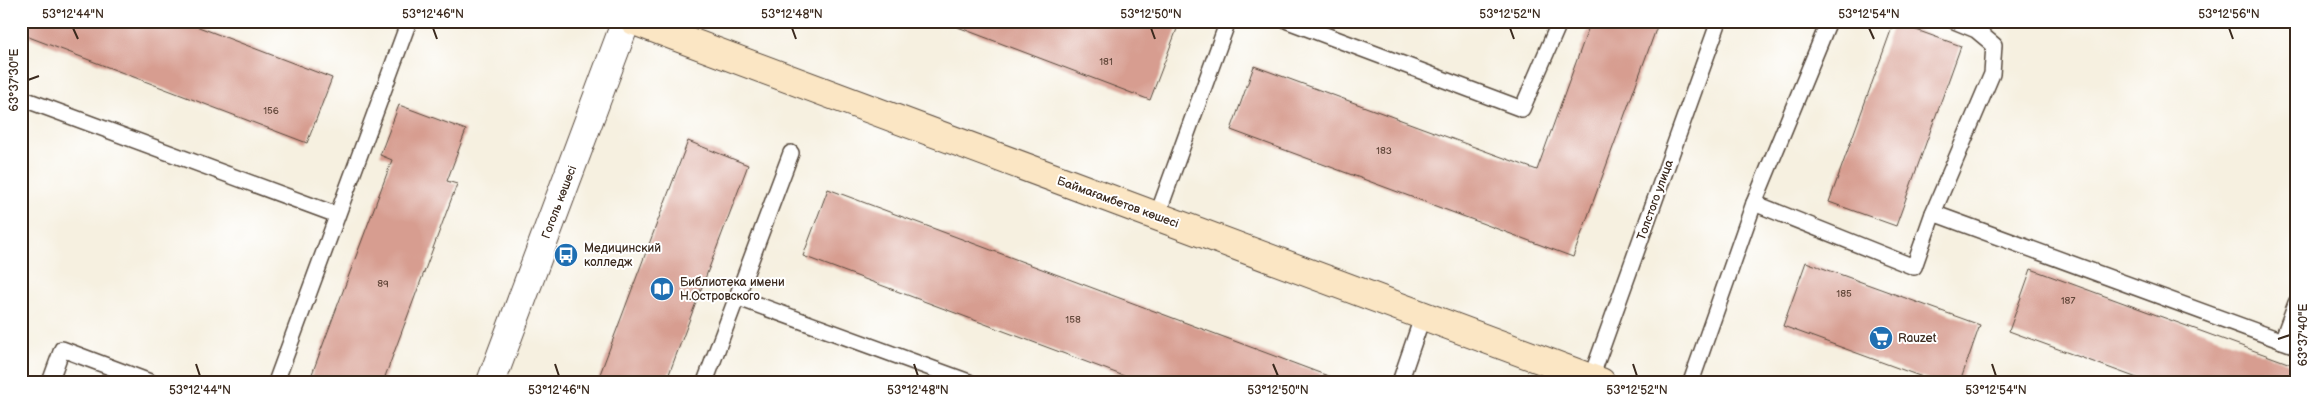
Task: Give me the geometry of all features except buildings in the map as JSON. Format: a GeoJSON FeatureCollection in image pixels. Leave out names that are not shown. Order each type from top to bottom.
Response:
{"type":"FeatureCollection","features":[{"type":"Feature","properties":{"kind":"main road","name":"Баймағамбетов көшесі"},"geometry":{"type":"LineString","coordinates":[[634,21],[1596,380]]}},
{"type":"Feature","properties":{"kind":"street","name":"Гоголь көшесі"},"geometry":{"type":"LineString","coordinates":[[491,382],[626,21]]}},
{"type":"Feature","properties":{"kind":"lane"},"geometry":{"type":"LineString","coordinates":[[276,382],[409,21]]}},
{"type":"Feature","properties":{"kind":"lane"},"geometry":{"type":"LineString","coordinates":[[1157,216],[1228,21]]}},
{"type":"Feature","properties":{"kind":"lane"},"geometry":{"type":"LineString","coordinates":[[1288,21],[1522,109],[1560,21]]}},
{"type":"Feature","properties":{"kind":"lane","name":"Толстого улица"},"geometry":{"type":"LineString","coordinates":[[1596,380],[1719,21]]}},
{"type":"Feature","properties":{"kind":"lane"},"geometry":{"type":"LineString","coordinates":[[1691,382],[1754,203],[1829,21]]}},
{"type":"Feature","properties":{"kind":"lane"},"geometry":{"type":"LineString","coordinates":[[1754,203],[1914,267],[1933,213],[1992,74],[1994,45],[1976,30],[1954,21]]}},
{"type":"Feature","properties":{"kind":"lane"},"geometry":{"type":"LineString","coordinates":[[21,98],[337,215]]}},
{"type":"Feature","properties":{"kind":"lane"},"geometry":{"type":"LineString","coordinates":[[705,382],[791,153]]}},
{"type":"Feature","properties":{"kind":"lane"},"geometry":{"type":"LineString","coordinates":[[1933,213],[2289,344],[2296,303]]}},
{"type":"Feature","properties":{"kind":"lane"},"geometry":{"type":"LineString","coordinates":[[736,297],[969,382]]}},
{"type":"Feature","properties":{"kind":"lane"},"geometry":{"type":"LineString","coordinates":[[1400,382],[1423,315]]}},
{"type":"Feature","properties":{"kind":"lane"},"geometry":{"type":"LineString","coordinates":[[50,382],[62,349],[150,382]]}},
{"type":"Feature","properties":{"kind":"place","name":"Медицинский колледж"},"geometry":{"type":"Point","coordinates":[566,255]}},
{"type":"Feature","properties":{"kind":"place","name":"Библиотека имени Н.Островского"},"geometry":{"type":"Point","coordinates":[662,289]}},
{"type":"Feature","properties":{"kind":"place","name":"Rauzet"},"geometry":{"type":"Point","coordinates":[1881,338]}}]}
